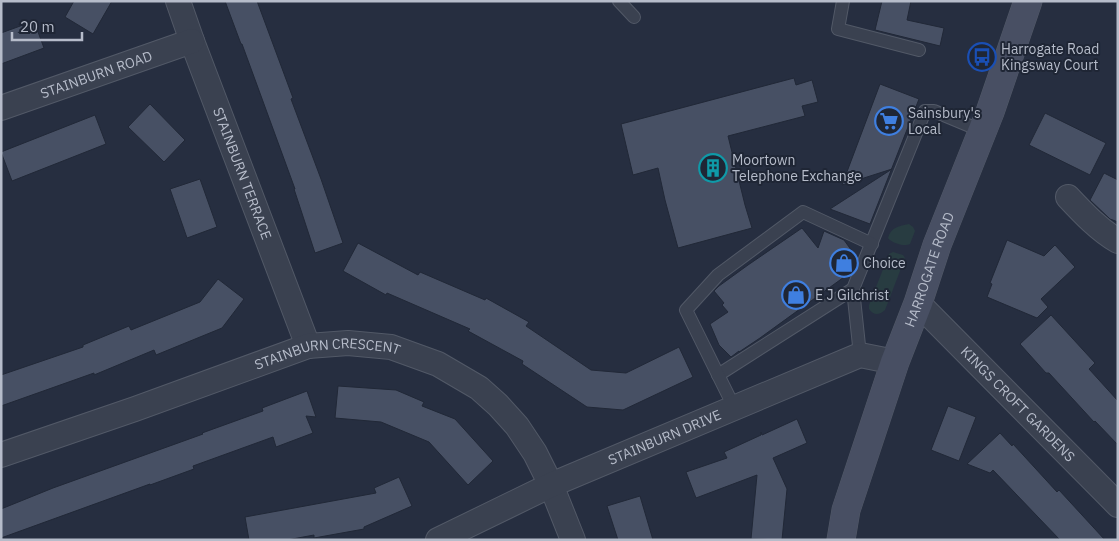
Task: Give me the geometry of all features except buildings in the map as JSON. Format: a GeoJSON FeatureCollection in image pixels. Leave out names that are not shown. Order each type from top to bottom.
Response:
{"type":"FeatureCollection","features":[{"type":"Feature","properties":{"kind":"street","name":"STAINBURN TERRACE"},"geometry":{"type":"LineString","coordinates":[[178,1],[308,346]]}},
{"type":"Feature","properties":{"kind":"street","name":"HARROGATE ROAD"},"geometry":{"type":"LineString","coordinates":[[841,540],[846,510],[895,362],[918,303],[937,245],[990,112],[1028,1]]}},
{"type":"Feature","properties":{"kind":"street","name":"STAINBURN ROAD"},"geometry":{"type":"LineString","coordinates":[[1,108],[192,41]]}},
{"type":"Feature","properties":{"kind":"street"},"geometry":{"type":"LineString","coordinates":[[1068,197],[1088,217],[1118,241]]}},
{"type":"Feature","properties":{"kind":"street","name":"KINGS CROFT GARDENS"},"geometry":{"type":"LineString","coordinates":[[918,303],[1118,505]]}},
{"type":"Feature","properties":{"kind":"street","name":"STAINBURN CRESCENT"},"geometry":{"type":"LineString","coordinates":[[1,455],[308,346],[348,343],[390,347],[438,364],[479,388],[498,405],[517,426],[535,453],[551,485],[573,540]]}},
{"type":"Feature","properties":{"kind":"street"},"geometry":{"type":"LineString","coordinates":[[860,355],[895,362]]}},
{"type":"Feature","properties":{"kind":"street","name":"STAINBURN DRIVE"},"geometry":{"type":"LineString","coordinates":[[438,540],[551,485],[860,355]]}},
{"type":"Feature","properties":{"kind":"lane"},"geometry":{"type":"LineString","coordinates":[[619,1],[634,17]]}},
{"type":"Feature","properties":{"kind":"lane"},"geometry":{"type":"LineString","coordinates":[[843,1],[838,28],[919,50]]}},
{"type":"Feature","properties":{"kind":"lane"},"geometry":{"type":"LineString","coordinates":[[860,355],[853,289],[925,111],[934,111],[982,131]]}},
{"type":"Feature","properties":{"kind":"lane"},"geometry":{"type":"LineString","coordinates":[[734,408],[686,310],[718,275],[803,212],[872,244]]}},
{"type":"Feature","properties":{"kind":"lane"},"geometry":{"type":"LineString","coordinates":[[718,375],[853,289]]}},
{"type":"Feature","properties":{"kind":"green space"},"geometry":{"type":"Polygon","coordinates":[[[909,224],[915,231],[910,244],[898,244],[888,238],[893,229],[909,224]]]}},
{"type":"Feature","properties":{"kind":"green space"},"geometry":{"type":"Polygon","coordinates":[[[893,252],[903,255],[905,258],[885,310],[875,314],[869,309],[869,305],[889,254],[893,252]]]}},
{"type":"Feature","properties":{"kind":"place","name":"Harrogate Road Kingsway Court"},"geometry":{"type":"Point","coordinates":[982,57]}},
{"type":"Feature","properties":{"kind":"place","name":"Sainsbury's Local"},"geometry":{"type":"Point","coordinates":[889,121]}},
{"type":"Feature","properties":{"kind":"place","name":"Moortown Telephone Exchange"},"geometry":{"type":"Point","coordinates":[713,168]}},
{"type":"Feature","properties":{"kind":"place","name":"Choice"},"geometry":{"type":"Point","coordinates":[844,263]}},
{"type":"Feature","properties":{"kind":"place","name":"E J Gilchrist"},"geometry":{"type":"Point","coordinates":[796,295]}}]}
